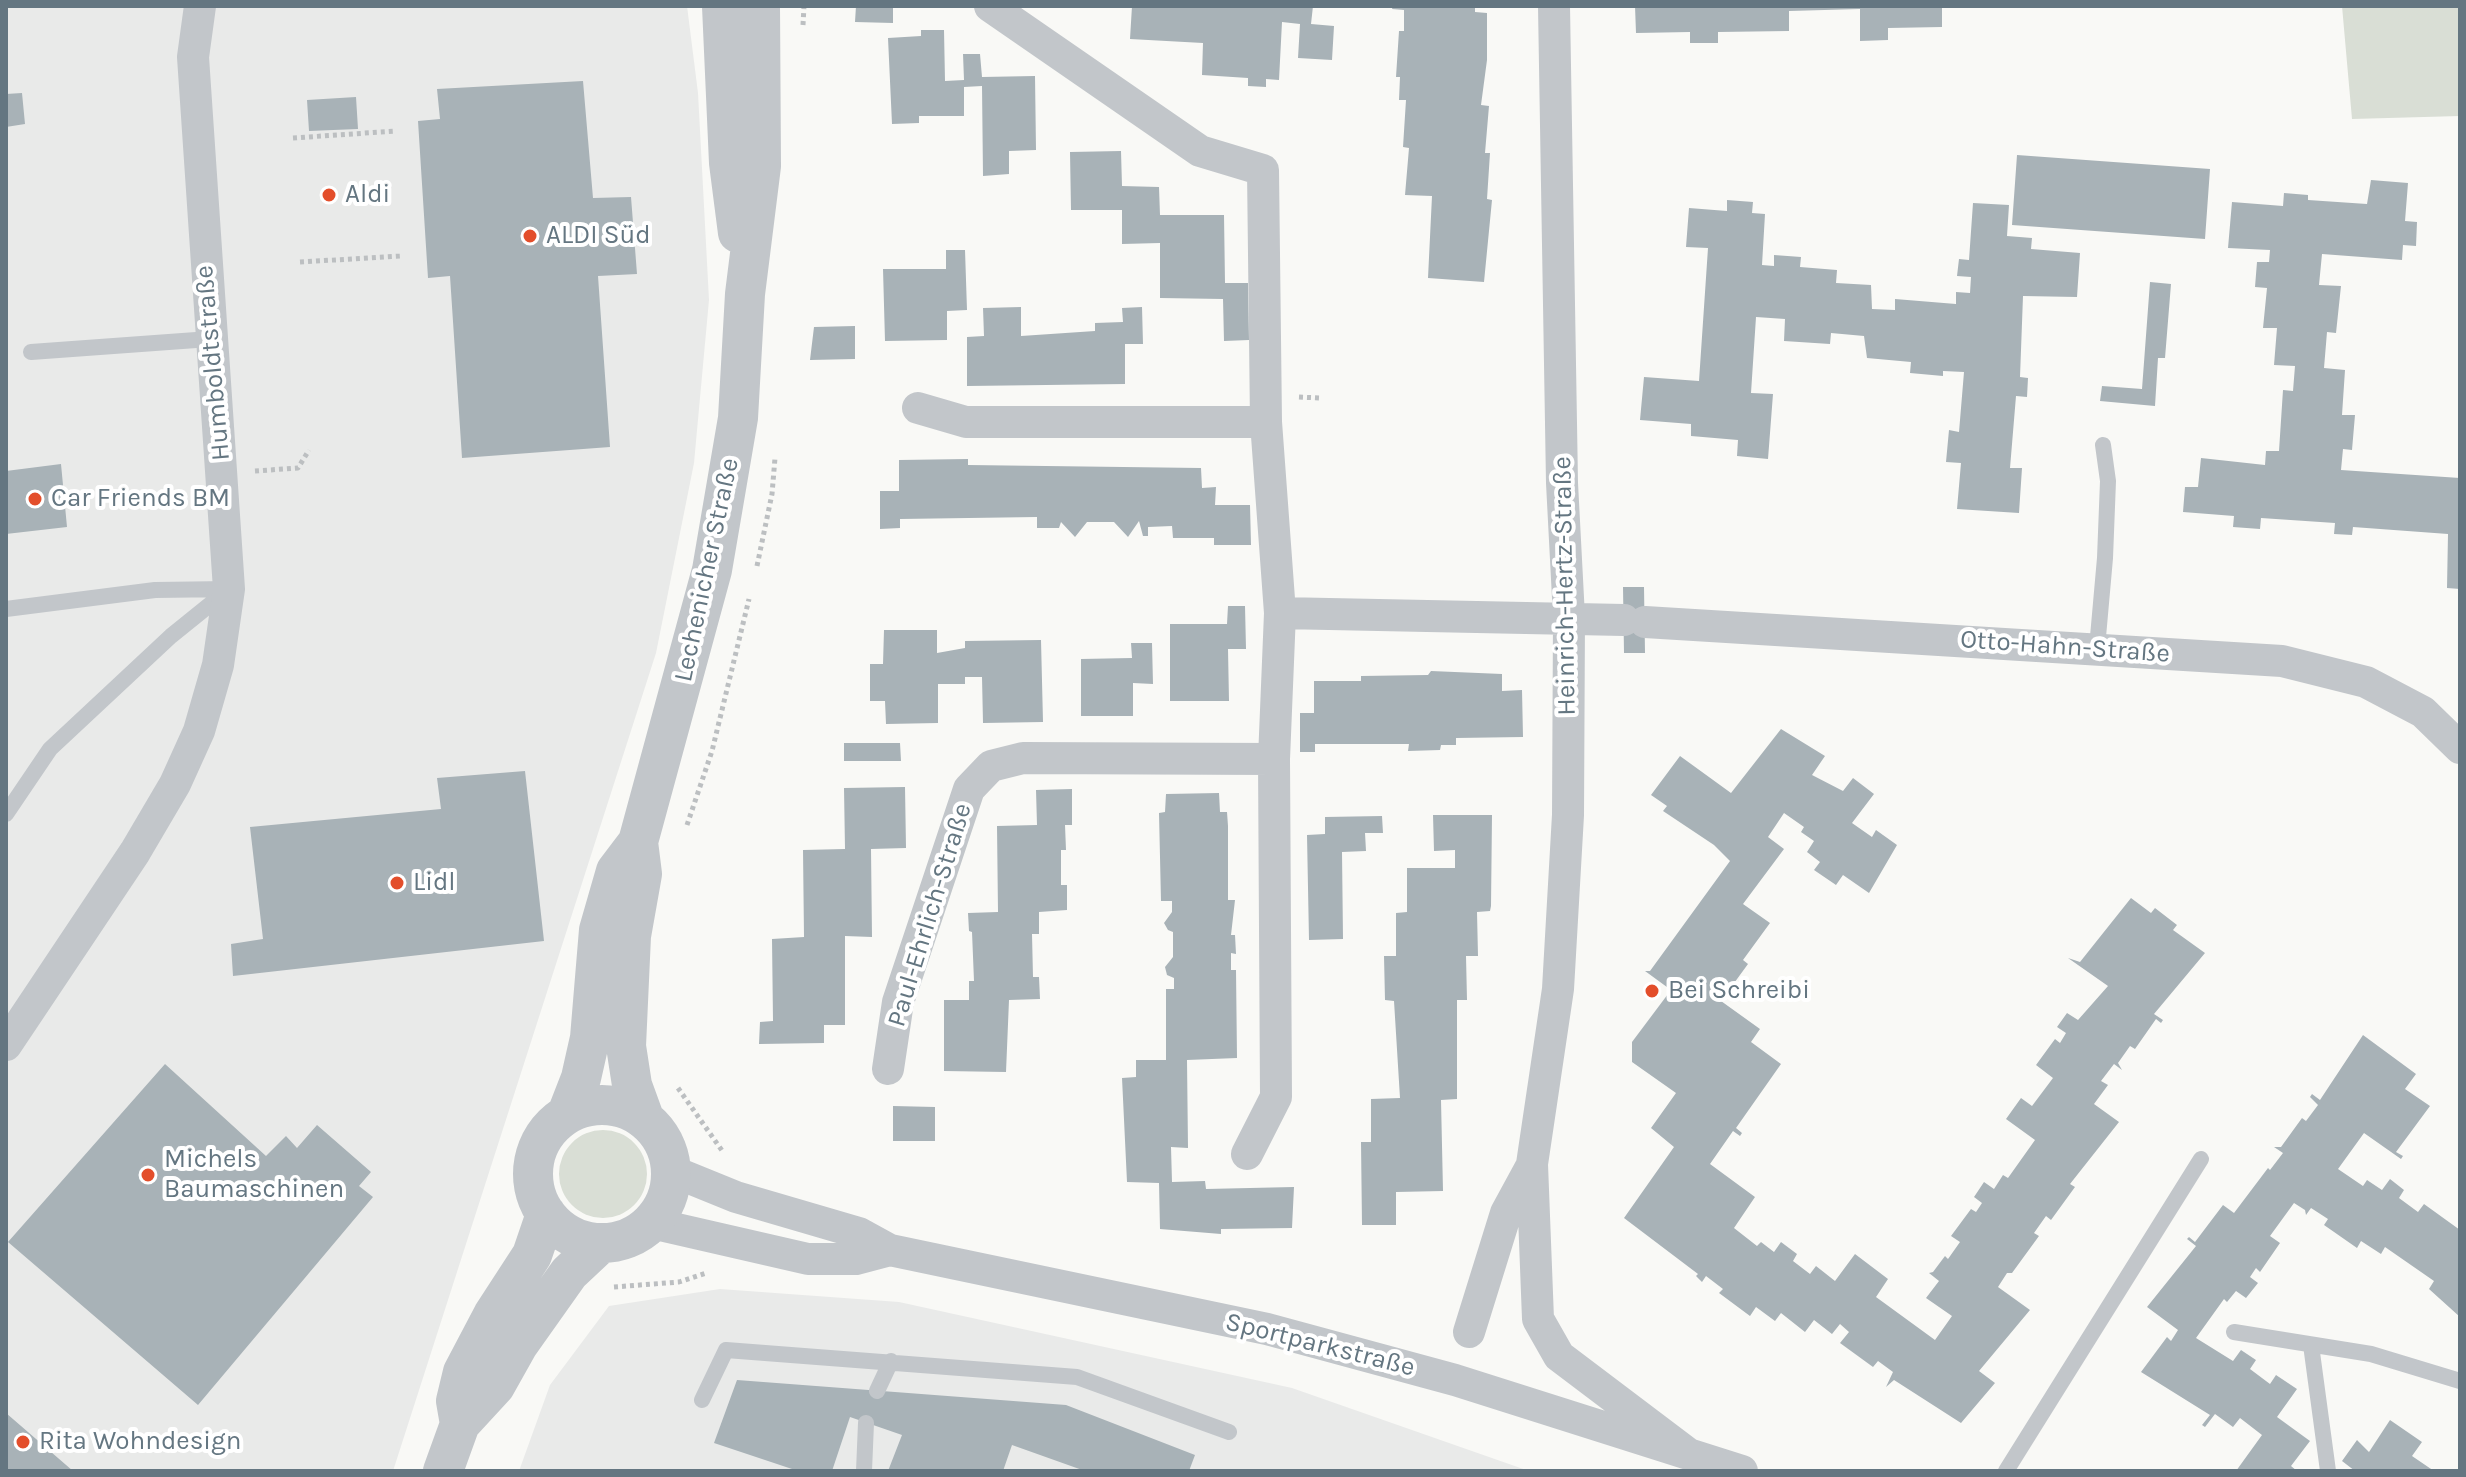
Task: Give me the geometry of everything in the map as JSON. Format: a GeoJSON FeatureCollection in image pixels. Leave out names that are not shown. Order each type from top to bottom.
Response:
{"type":"FeatureCollection","features":[{"type":"Feature","properties":{"kind":"street","name":"Humboldtstraße"},"geometry":{"type":"LineString","coordinates":[[6,1045],[135,852],[175,784],[199,731],[218,665],[229,589],[193,57],[200,6]]}},
{"type":"Feature","properties":{"kind":"street","name":"Lechenicher Straße"},"geometry":{"type":"LineString","coordinates":[[722,6],[729,163],[745,294]]}},
{"type":"Feature","properties":{"kind":"street","name":"Lechenicher Straße"},"geometry":{"type":"LineString","coordinates":[[567,1114],[581,1078],[590,1038],[599,930],[616,871],[638,842],[712,570],[738,418],[745,294],[761,166],[760,6]]}},
{"type":"Feature","properties":{"kind":"street"},"geometry":{"type":"LineString","coordinates":[[990,6],[1200,151],[1263,170],[1266,422],[1280,613],[1274,759],[1276,1097],[1247,1154]]}},
{"type":"Feature","properties":{"kind":"street","name":"Heinrich-Hertz-Straße"},"geometry":{"type":"LineString","coordinates":[[1554,6],[1562,483],[1569,617],[1568,815],[1558,989],[1532,1164],[1538,1319],[1559,1356],[1686,1452]]}},
{"type":"Feature","properties":{"kind":"street"},"geometry":{"type":"LineString","coordinates":[[918,408],[966,422],[1266,422]]}},
{"type":"Feature","properties":{"kind":"street"},"geometry":{"type":"LineString","coordinates":[[1280,613],[1569,617]]}},
{"type":"Feature","properties":{"kind":"street","name":"Otto-Hahn-Straße"},"geometry":{"type":"LineString","coordinates":[[1569,617],[2282,661],[2366,682],[2423,712],[2460,748]]}},
{"type":"Feature","properties":{"kind":"street","name":"Paul-Ehrlich-Straße"},"geometry":{"type":"LineString","coordinates":[[888,1069],[898,1002],[969,789],[991,766],[1023,758],[1274,759]]}},
{"type":"Feature","properties":{"kind":"street","name":"Lechenicher Straße"},"geometry":{"type":"LineString","coordinates":[[638,842],[642,874],[631,936],[626,1046],[632,1085],[644,1118]]}},
{"type":"Feature","properties":{"kind":"street"},"geometry":{"type":"LineString","coordinates":[[606,1104],[626,1108],[644,1118],[659,1133],[672,1171],[670,1190],[651,1223],[636,1234],[601,1243],[580,1239],[561,1229],[546,1214],[533,1179],[534,1160],[552,1126],[567,1114],[586,1106],[606,1104]]}},
{"type":"Feature","properties":{"kind":"street","name":"Heinrich-Hertz-Straße"},"geometry":{"type":"LineString","coordinates":[[1469,1332],[1506,1213],[1532,1164]]}},
{"type":"Feature","properties":{"kind":"street","name":"Sportparkstraße"},"geometry":{"type":"LineString","coordinates":[[672,1171],[736,1197],[859,1233],[890,1250],[1267,1329],[1455,1380],[1742,1471]]}},
{"type":"Feature","properties":{"kind":"street"},"geometry":{"type":"LineString","coordinates":[[460,1424],[456,1401],[463,1372],[493,1315],[532,1255],[546,1214]]}},
{"type":"Feature","properties":{"kind":"street","name":"Sportparkstraße"},"geometry":{"type":"LineString","coordinates":[[651,1223],[724,1237],[808,1259],[856,1259],[890,1250]]}},
{"type":"Feature","properties":{"kind":"street"},"geometry":{"type":"LineString","coordinates":[[443,1471],[460,1424],[495,1386],[518,1345],[569,1273],[601,1243]]}},
{"type":"Feature","properties":{"kind":"lane"},"geometry":{"type":"LineString","coordinates":[[31,352],[210,339]]}},
{"type":"Feature","properties":{"kind":"lane"},"geometry":{"type":"LineString","coordinates":[[2097,648],[2108,481],[2103,445]]}},
{"type":"Feature","properties":{"kind":"lane"},"geometry":{"type":"LineString","coordinates":[[6,609],[155,590],[229,589]]}},
{"type":"Feature","properties":{"kind":"lane"},"geometry":{"type":"LineString","coordinates":[[6,814],[50,749],[171,636],[229,589]]}},
{"type":"Feature","properties":{"kind":"lane"},"geometry":{"type":"LineString","coordinates":[[2006,1471],[2201,1159]]}},
{"type":"Feature","properties":{"kind":"lane"},"geometry":{"type":"LineString","coordinates":[[2234,1332],[2371,1354],[2460,1381]]}},
{"type":"Feature","properties":{"kind":"lane"},"geometry":{"type":"LineString","coordinates":[[2311,1345],[2328,1471]]}},
{"type":"Feature","properties":{"kind":"lane"},"geometry":{"type":"LineString","coordinates":[[702,1400],[726,1350],[1077,1377],[1229,1432]]}},
{"type":"Feature","properties":{"kind":"lane"},"geometry":{"type":"LineString","coordinates":[[877,1391],[891,1361]]}},
{"type":"Feature","properties":{"kind":"lane"},"geometry":{"type":"LineString","coordinates":[[864,1471],[866,1423]]}},
{"type":"Feature","properties":{"kind":"path"},"geometry":{"type":"LineString","coordinates":[[803,34],[804,6]]}},
{"type":"Feature","properties":{"kind":"path"},"geometry":{"type":"LineString","coordinates":[[293,138],[396,131]]}},
{"type":"Feature","properties":{"kind":"path"},"geometry":{"type":"LineString","coordinates":[[300,262],[402,256]]}},
{"type":"Feature","properties":{"kind":"path"},"geometry":{"type":"LineString","coordinates":[[222,473],[298,468],[309,450]]}},
{"type":"Feature","properties":{"kind":"path"},"geometry":{"type":"LineString","coordinates":[[753,581],[772,494],[776,451]]}},
{"type":"Feature","properties":{"kind":"path"},"geometry":{"type":"LineString","coordinates":[[684,835],[712,751],[750,596]]}},
{"type":"Feature","properties":{"kind":"path"},"geometry":{"type":"LineString","coordinates":[[673,1083],[691,1103],[712,1140],[743,1173],[736,1197]]}},
{"type":"Feature","properties":{"kind":"path"},"geometry":{"type":"LineString","coordinates":[[610,1288],[679,1282],[711,1271],[724,1237]]}},
{"type":"Feature","properties":{"kind":"shaded area"},"geometry":{"type":"Polygon","coordinates":[[[6,6],[687,6],[698,93],[709,300],[694,463],[656,653],[393,1471],[6,1471],[6,6]]]}},
{"type":"Feature","properties":{"kind":"shaded area"},"geometry":{"type":"Polygon","coordinates":[[[2342,6],[2460,6],[2460,116],[2352,119],[2342,6]]]}},
{"type":"Feature","properties":{"kind":"shaded area"},"geometry":{"type":"Polygon","coordinates":[[[603,1130],[628,1137],[640,1149],[647,1174],[640,1199],[628,1211],[603,1218],[578,1211],[566,1199],[559,1174],[566,1149],[578,1137],[603,1130]]]}},
{"type":"Feature","properties":{"kind":"shaded area"},"geometry":{"type":"Polygon","coordinates":[[[720,1289],[899,1302],[1292,1388],[1529,1471],[519,1471],[550,1385],[609,1306],[720,1289]]]}},
{"type":"Feature","properties":{"kind":"building"},"geometry":{"type":"Polygon","coordinates":[[[856,6],[893,6],[893,23],[855,22],[856,6]]]}},
{"type":"Feature","properties":{"kind":"building"},"geometry":{"type":"Polygon","coordinates":[[[1132,6],[1313,6],[1311,24],[1334,26],[1332,60],[1298,58],[1300,24],[1282,22],[1279,80],[1266,79],[1266,87],[1248,86],[1248,78],[1202,75],[1203,43],[1130,39],[1132,6]]]}},
{"type":"Feature","properties":{"kind":"building"},"geometry":{"type":"Polygon","coordinates":[[[1393,6],[1475,6],[1475,12],[1487,13],[1487,60],[1481,105],[1489,106],[1485,153],[1490,153],[1487,199],[1492,200],[1484,282],[1428,278],[1432,196],[1405,195],[1409,148],[1403,147],[1406,100],[1399,100],[1400,77],[1396,77],[1399,31],[1404,31],[1404,10],[1392,9],[1393,6]]]}},
{"type":"Feature","properties":{"kind":"building"},"geometry":{"type":"Polygon","coordinates":[[[1635,6],[1942,6],[1942,27],[1888,28],[1888,40],[1860,41],[1860,9],[1789,11],[1789,31],[1718,32],[1718,43],[1690,43],[1690,32],[1636,33],[1635,6]]]}},
{"type":"Feature","properties":{"kind":"building"},"geometry":{"type":"Polygon","coordinates":[[[921,30],[944,30],[945,81],[964,80],[963,54],[980,54],[982,77],[1035,76],[1036,150],[1009,151],[1009,174],[983,176],[982,86],[964,87],[964,116],[919,116],[919,123],[892,124],[888,38],[921,36],[921,30]]]}},
{"type":"Feature","properties":{"kind":"building","name":"ALDI Süd"},"geometry":{"type":"Polygon","coordinates":[[[583,81],[593,198],[631,197],[637,274],[598,276],[610,447],[462,458],[450,276],[428,278],[418,121],[440,119],[437,89],[583,81]]]}},
{"type":"Feature","properties":{"kind":"building"},"geometry":{"type":"Polygon","coordinates":[[[22,93],[25,124],[6,127],[6,94],[22,93]]]}},
{"type":"Feature","properties":{"kind":"building"},"geometry":{"type":"Polygon","coordinates":[[[356,97],[358,129],[309,131],[307,100],[356,97]]]}},
{"type":"Feature","properties":{"kind":"building"},"geometry":{"type":"Polygon","coordinates":[[[1121,151],[1122,186],[1159,187],[1160,215],[1224,215],[1225,283],[1248,283],[1249,340],[1224,341],[1223,299],[1160,298],[1160,243],[1122,244],[1122,210],[1071,210],[1070,152],[1121,151]]]}},
{"type":"Feature","properties":{"kind":"building"},"geometry":{"type":"Polygon","coordinates":[[[2017,155],[2210,169],[2205,239],[2012,225],[2017,155]]]}},
{"type":"Feature","properties":{"kind":"building"},"geometry":{"type":"Polygon","coordinates":[[[2371,180],[2408,183],[2405,221],[2417,222],[2416,246],[2403,245],[2402,260],[2322,254],[2319,285],[2341,286],[2336,333],[2327,332],[2324,368],[2345,370],[2342,415],[2355,415],[2352,450],[2343,449],[2341,470],[2460,478],[2460,589],[2447,588],[2448,534],[2353,527],[2352,535],[2334,534],[2335,523],[2261,518],[2260,529],[2233,527],[2234,516],[2183,512],[2185,487],[2198,487],[2201,458],[2265,465],[2266,451],[2279,451],[2283,390],[2293,391],[2295,366],[2274,365],[2277,328],[2263,328],[2267,288],[2255,287],[2257,262],[2269,262],[2270,250],[2228,248],[2232,202],[2283,206],[2284,193],[2308,195],[2308,200],[2367,204],[2371,180]]]}},
{"type":"Feature","properties":{"kind":"building"},"geometry":{"type":"Polygon","coordinates":[[[1727,200],[1753,202],[1752,213],[1765,214],[1762,265],[1774,266],[1774,255],[1801,257],[1800,267],[1837,270],[1836,283],[1871,285],[1872,309],[1895,310],[1895,299],[1956,304],[1956,292],[1970,293],[1971,277],[1957,276],[1959,259],[1969,260],[1973,203],[2009,205],[2007,236],[2032,238],[2031,249],[2080,253],[2077,297],[2023,296],[2020,377],[2028,378],[2027,397],[2016,396],[2010,468],[2022,468],[2019,513],[1957,509],[1961,463],[1946,462],[1949,430],[1959,432],[1964,372],[1943,371],[1943,376],[1910,373],[1911,362],[1867,358],[1864,336],[1831,333],[1830,344],[1784,341],[1785,319],[1756,317],[1751,393],[1773,394],[1768,459],[1737,456],[1738,440],[1691,436],[1691,424],[1640,420],[1644,377],[1699,381],[1708,248],[1686,247],[1689,208],[1727,211],[1727,200]]]}},
{"type":"Feature","properties":{"kind":"building"},"geometry":{"type":"Polygon","coordinates":[[[946,250],[965,250],[967,310],[947,311],[947,340],[885,341],[883,269],[946,269],[946,250]]]}},
{"type":"Feature","properties":{"kind":"building"},"geometry":{"type":"Polygon","coordinates":[[[2150,282],[2171,284],[2165,358],[2158,358],[2155,406],[2100,401],[2102,386],[2142,389],[2150,282]]]}},
{"type":"Feature","properties":{"kind":"building"},"geometry":{"type":"Polygon","coordinates":[[[1021,307],[1021,336],[1095,331],[1095,323],[1123,322],[1122,308],[1142,307],[1143,344],[1125,344],[1125,384],[967,386],[967,337],[984,336],[983,308],[1021,307]]]}},
{"type":"Feature","properties":{"kind":"building"},"geometry":{"type":"Polygon","coordinates":[[[855,326],[855,359],[810,360],[814,327],[855,326]]]}},
{"type":"Feature","properties":{"kind":"building"},"geometry":{"type":"Polygon","coordinates":[[[968,459],[968,465],[1201,468],[1202,488],[1216,487],[1215,505],[1250,505],[1251,545],[1214,545],[1214,538],[1173,538],[1172,526],[1148,527],[1148,536],[1143,536],[1139,521],[1128,537],[1114,522],[1087,522],[1075,537],[1061,522],[1059,528],[1037,528],[1037,517],[900,519],[900,528],[880,529],[880,491],[899,491],[899,460],[968,459]]]}},
{"type":"Feature","properties":{"kind":"building","name":"Car Friends BM"},"geometry":{"type":"Polygon","coordinates":[[[61,464],[67,527],[6,534],[6,471],[61,464]]]}},
{"type":"Feature","properties":{"kind":"building"},"geometry":{"type":"Polygon","coordinates":[[[1623,587],[1644,587],[1645,653],[1624,653],[1623,587]]]}},
{"type":"Feature","properties":{"kind":"building"},"geometry":{"type":"Polygon","coordinates":[[[1228,606],[1245,606],[1246,649],[1228,649],[1229,701],[1170,701],[1170,624],[1227,624],[1228,606]]]}},
{"type":"Feature","properties":{"kind":"building"},"geometry":{"type":"Polygon","coordinates":[[[884,630],[937,630],[937,653],[965,648],[965,641],[1041,640],[1043,722],[983,723],[982,677],[965,677],[965,684],[938,684],[938,723],[886,724],[885,701],[870,701],[870,664],[883,664],[884,630]]]}},
{"type":"Feature","properties":{"kind":"building"},"geometry":{"type":"Polygon","coordinates":[[[1131,643],[1152,643],[1153,684],[1133,683],[1133,716],[1081,716],[1081,659],[1132,658],[1131,643]]]}},
{"type":"Feature","properties":{"kind":"building"},"geometry":{"type":"Polygon","coordinates":[[[1431,671],[1502,674],[1502,691],[1522,690],[1523,737],[1456,738],[1456,745],[1441,745],[1440,750],[1408,751],[1409,744],[1315,744],[1315,752],[1300,752],[1300,713],[1314,713],[1314,681],[1361,681],[1361,676],[1428,675],[1431,671]]]}},
{"type":"Feature","properties":{"kind":"building"},"geometry":{"type":"Polygon","coordinates":[[[1781,729],[1825,756],[1812,775],[1843,791],[1853,778],[1874,794],[1852,823],[1872,837],[1876,830],[1897,845],[1869,893],[1843,875],[1836,885],[1814,870],[1820,862],[1807,852],[1814,841],[1801,832],[1804,827],[1784,813],[1768,837],[1784,849],[1743,904],[1770,923],[1743,960],[1748,964],[1721,1001],[1760,1029],[1751,1042],[1781,1064],[1736,1128],[1742,1133],[1740,1136],[1733,1131],[1710,1164],[1755,1197],[1734,1228],[1757,1246],[1761,1242],[1774,1252],[1781,1242],[1797,1254],[1793,1261],[1810,1274],[1816,1266],[1835,1281],[1855,1254],[1888,1279],[1876,1297],[1935,1340],[1952,1316],[1926,1298],[1939,1281],[1929,1273],[1945,1256],[1948,1259],[1960,1242],[1951,1236],[1971,1209],[1976,1212],[1982,1203],[1974,1197],[1984,1182],[1994,1189],[2003,1175],[2008,1178],[2035,1140],[2006,1119],[2021,1098],[2032,1106],[2053,1078],[2036,1065],[2055,1039],[2060,1043],[2066,1033],[2057,1027],[2067,1013],[2078,1020],[2108,986],[2068,958],[2080,962],[2131,898],[2151,913],[2155,908],[2177,925],[2173,930],[2205,953],[2154,1014],[2163,1020],[2161,1023],[2156,1019],[2135,1049],[2130,1046],[2118,1063],[2122,1070],[2114,1064],[2101,1081],[2108,1085],[2094,1104],[2119,1122],[2070,1184],[2075,1187],[2051,1220],[2046,1216],[2034,1233],[2039,1236],[1998,1287],[2030,1310],[1979,1371],[1995,1383],[1961,1423],[1894,1380],[1886,1387],[1893,1372],[1878,1361],[1873,1367],[1840,1343],[1849,1332],[1840,1324],[1832,1334],[1814,1320],[1805,1332],[1781,1313],[1775,1321],[1756,1307],[1750,1316],[1719,1293],[1723,1289],[1706,1276],[1702,1282],[1696,1276],[1698,1274],[1624,1218],[1674,1147],[1651,1128],[1676,1093],[1632,1062],[1632,1042],[1671,990],[1645,971],[1650,971],[1730,861],[1714,845],[1663,811],[1667,806],[1651,795],[1680,756],[1731,793],[1781,729]]]}},
{"type":"Feature","properties":{"kind":"building"},"geometry":{"type":"Polygon","coordinates":[[[844,743],[900,743],[901,761],[844,761],[844,743]]]}},
{"type":"Feature","properties":{"kind":"building","name":"Lidl"},"geometry":{"type":"Polygon","coordinates":[[[525,771],[544,941],[233,976],[231,944],[263,939],[250,827],[441,809],[437,778],[525,771]]]}},
{"type":"Feature","properties":{"kind":"building"},"geometry":{"type":"Polygon","coordinates":[[[905,787],[906,848],[871,849],[872,937],[845,936],[845,1025],[824,1025],[824,1043],[759,1044],[760,1022],[773,1021],[772,939],[804,937],[803,850],[845,849],[844,788],[905,787]]]}},
{"type":"Feature","properties":{"kind":"building"},"geometry":{"type":"Polygon","coordinates":[[[1072,789],[1072,825],[1065,825],[1066,850],[1061,850],[1061,885],[1067,885],[1067,910],[1039,912],[1039,934],[1032,934],[1033,977],[1039,977],[1040,999],[1009,1000],[1006,1072],[944,1071],[944,1000],[969,1000],[969,981],[974,981],[968,913],[998,912],[997,826],[1037,825],[1036,790],[1072,789]]]}},
{"type":"Feature","properties":{"kind":"building"},"geometry":{"type":"Polygon","coordinates":[[[1219,793],[1220,812],[1227,812],[1228,900],[1235,900],[1231,935],[1235,935],[1236,954],[1231,953],[1231,970],[1236,970],[1237,1058],[1187,1060],[1188,1148],[1171,1147],[1172,1182],[1205,1181],[1206,1189],[1294,1187],[1292,1228],[1221,1229],[1221,1234],[1160,1229],[1159,1183],[1127,1182],[1122,1078],[1136,1077],[1136,1060],[1166,1060],[1166,989],[1174,989],[1174,978],[1167,975],[1165,967],[1173,957],[1173,932],[1164,923],[1172,912],[1172,901],[1161,901],[1159,813],[1165,812],[1166,794],[1219,793]]]}},
{"type":"Feature","properties":{"kind":"building"},"geometry":{"type":"Polygon","coordinates":[[[1433,815],[1492,815],[1491,906],[1490,911],[1477,912],[1478,956],[1466,956],[1467,1000],[1457,1000],[1457,1099],[1441,1100],[1443,1191],[1396,1192],[1396,1225],[1362,1225],[1361,1142],[1371,1142],[1371,1099],[1400,1098],[1394,1001],[1385,1000],[1384,956],[1396,956],[1396,913],[1407,912],[1407,868],[1455,868],[1455,850],[1434,851],[1433,815]]]}},
{"type":"Feature","properties":{"kind":"building"},"geometry":{"type":"Polygon","coordinates":[[[1382,816],[1383,833],[1365,833],[1366,851],[1342,852],[1343,939],[1309,940],[1307,835],[1325,834],[1325,817],[1382,816]]]}},
{"type":"Feature","properties":{"kind":"building"},"geometry":{"type":"Polygon","coordinates":[[[2363,1035],[2416,1074],[2405,1089],[2430,1106],[2396,1152],[2403,1156],[2401,1159],[2364,1133],[2338,1169],[2363,1186],[2367,1180],[2382,1190],[2390,1179],[2404,1190],[2399,1198],[2418,1212],[2424,1204],[2460,1230],[2460,1317],[2429,1289],[2434,1281],[2385,1247],[2381,1254],[2361,1241],[2357,1248],[2324,1225],[2328,1219],[2311,1208],[2306,1215],[2305,1210],[2294,1203],[2270,1236],[2280,1243],[2260,1272],[2256,1268],[2250,1277],[2258,1283],[2246,1298],[2236,1291],[2227,1302],[2224,1299],[2196,1338],[2233,1361],[2241,1350],[2256,1360],[2250,1369],[2270,1384],[2276,1375],[2297,1389],[2277,1417],[2310,1441],[2291,1466],[2297,1471],[2236,1471],[2262,1435],[2240,1418],[2233,1427],[2215,1414],[2205,1427],[2202,1425],[2210,1415],[2141,1372],[2167,1337],[2171,1341],[2178,1330],[2147,1307],[2196,1246],[2187,1239],[2189,1237],[2195,1242],[2223,1205],[2234,1213],[2268,1168],[2270,1170],[2283,1153],[2274,1147],[2281,1147],[2302,1118],[2306,1121],[2318,1105],[2310,1097],[2312,1094],[2320,1100],[2363,1035]]]}},
{"type":"Feature","properties":{"kind":"building"},"geometry":{"type":"Polygon","coordinates":[[[165,1064],[266,1156],[286,1136],[297,1148],[317,1125],[371,1172],[359,1186],[373,1197],[198,1405],[8,1242],[165,1064]]]}},
{"type":"Feature","properties":{"kind":"building"},"geometry":{"type":"Polygon","coordinates":[[[893,1106],[935,1107],[935,1141],[893,1141],[893,1106]]]}},
{"type":"Feature","properties":{"kind":"building"},"geometry":{"type":"Polygon","coordinates":[[[737,1380],[1066,1405],[1195,1455],[1189,1471],[1085,1471],[1012,1445],[1003,1471],[888,1471],[902,1435],[850,1417],[832,1471],[798,1471],[714,1443],[737,1380]]]}},
{"type":"Feature","properties":{"kind":"building","name":"Rita Wohndesign"},"geometry":{"type":"Polygon","coordinates":[[[6,1413],[73,1471],[6,1471],[6,1413]]]}},
{"type":"Feature","properties":{"kind":"building"},"geometry":{"type":"Polygon","coordinates":[[[2390,1420],[2422,1442],[2412,1456],[2434,1471],[2355,1471],[2342,1461],[2357,1440],[2369,1452],[2390,1420]]]}},
{"type":"Feature","properties":{"kind":"place","name":"Aldi"},"geometry":{"type":"Point","coordinates":[329,195]}},
{"type":"Feature","properties":{"kind":"place","name":"ALDI Süd"},"geometry":{"type":"Point","coordinates":[530,236]}},
{"type":"Feature","properties":{"kind":"place","name":"Car Friends BM"},"geometry":{"type":"Point","coordinates":[35,499]}},
{"type":"Feature","properties":{"kind":"place","name":"Lidl"},"geometry":{"type":"Point","coordinates":[397,883]}},
{"type":"Feature","properties":{"kind":"place","name":"Bei Schreibi"},"geometry":{"type":"Point","coordinates":[1652,991]}},
{"type":"Feature","properties":{"kind":"place","name":"Michels Baumaschinen"},"geometry":{"type":"Point","coordinates":[148,1175]}},
{"type":"Feature","properties":{"kind":"place","name":"Rita Wohndesign"},"geometry":{"type":"Point","coordinates":[23,1442]}}]}
